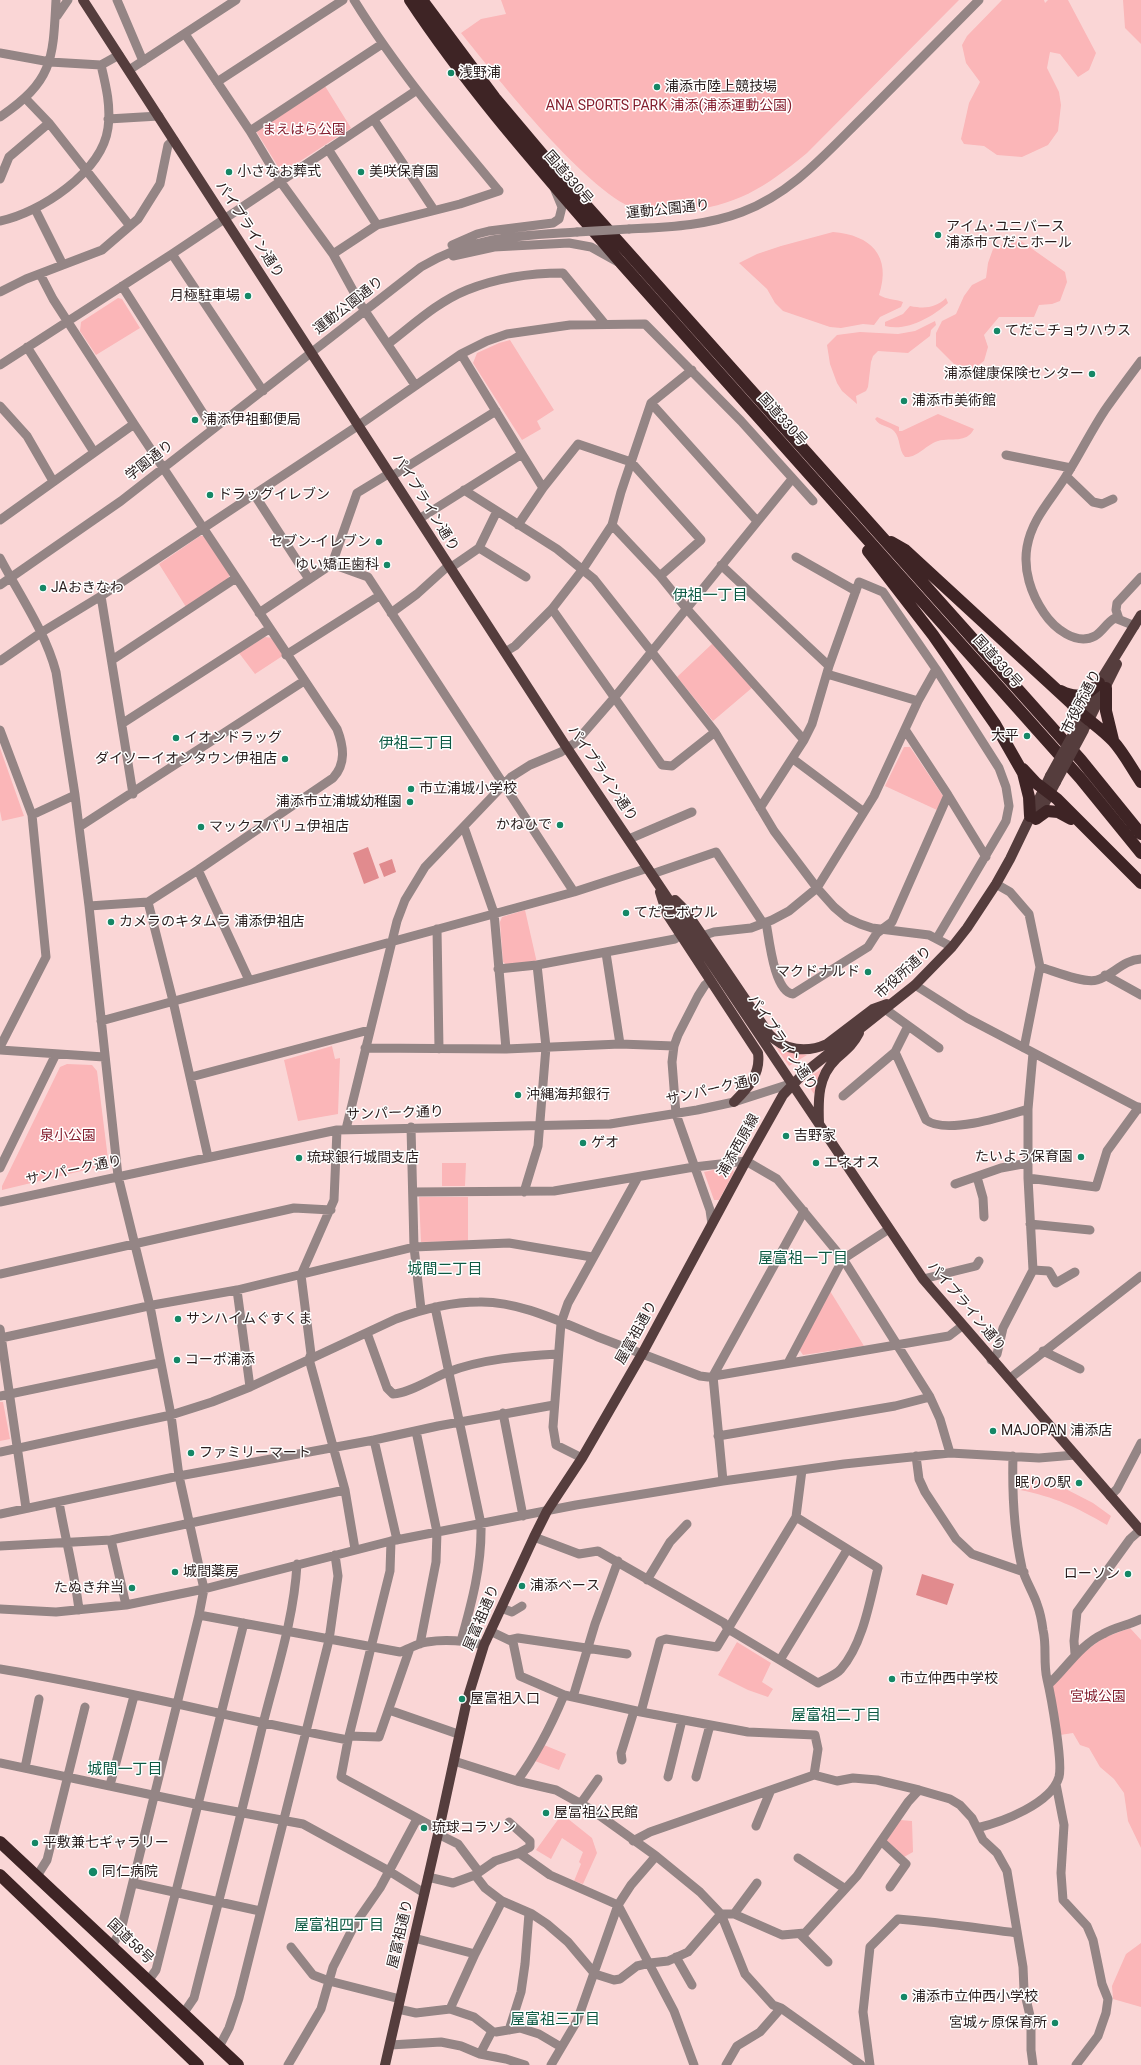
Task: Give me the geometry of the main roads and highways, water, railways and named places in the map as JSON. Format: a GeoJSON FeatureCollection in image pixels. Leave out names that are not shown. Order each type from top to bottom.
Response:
{"type":"FeatureCollection","features":[{"type":"Feature","properties":{"kind":"highway","name":"国道330号"},"geometry":{"type":"LineString","coordinates":[[410,0],[494,114],[554,185],[622,264],[1080,778],[1141,853]]}},
{"type":"Feature","properties":{"kind":"highway","name":"国道330号"},"geometry":{"type":"LineString","coordinates":[[424,0],[495,98],[576,193],[1081,760],[1141,834]]}},
{"type":"Feature","properties":{"kind":"highway"},"geometry":{"type":"LineString","coordinates":[[859,529],[866,548],[933,635],[995,724],[1018,762],[1030,777],[1050,785],[1082,824],[1141,884]]}},
{"type":"Feature","properties":{"kind":"highway"},"geometry":{"type":"LineString","coordinates":[[881,537],[905,550],[1053,686],[1083,723],[1103,731],[1115,743],[1141,782]]}},
{"type":"Feature","properties":{"kind":"highway"},"geometry":{"type":"LineString","coordinates":[[1053,686],[1067,694],[1076,696],[1088,694],[1103,685],[1109,727],[1115,743]]}},
{"type":"Feature","properties":{"kind":"highway"},"geometry":{"type":"LineString","coordinates":[[1018,762],[1028,791],[1033,818],[1047,811],[1054,811],[1082,824]]}},
{"type":"Feature","properties":{"kind":"highway","name":"国道58号"},"geometry":{"type":"LineString","coordinates":[[0,1842],[238,2065]]}},
{"type":"Feature","properties":{"kind":"highway"},"geometry":{"type":"LineString","coordinates":[[0,1875],[198,2065]]}},
{"type":"Feature","properties":{"kind":"main road","name":"パイプライン通り"},"geometry":{"type":"LineString","coordinates":[[83,0],[313,353],[449,567],[567,748],[923,1279],[991,1360],[1140,1531]]}},
{"type":"Feature","properties":{"kind":"main road","name":"市役所通り"},"geometry":{"type":"LineString","coordinates":[[793,1083],[861,1030],[915,985],[952,947],[967,928],[996,884],[1010,859],[1021,846],[1050,785],[1141,615]]}},
{"type":"Feature","properties":{"kind":"main road"},"geometry":{"type":"LineString","coordinates":[[652,874],[667,914],[758,1053],[759,1059],[753,1081],[734,1102]]}},
{"type":"Feature","properties":{"kind":"main road"},"geometry":{"type":"LineString","coordinates":[[652,874],[685,910],[774,1040],[791,1048],[805,1050],[818,1048],[827,1044],[873,1009],[894,1002]]}},
{"type":"Feature","properties":{"kind":"main road"},"geometry":{"type":"LineString","coordinates":[[819,1124],[818,1098],[822,1080],[831,1064],[853,1044],[861,1030]]}},
{"type":"Feature","properties":{"kind":"main road","name":"浦添西原線"},"geometry":{"type":"LineString","coordinates":[[712,1224],[778,1103],[793,1083]]}},
{"type":"Feature","properties":{"kind":"main road","name":"屋富祖通り"},"geometry":{"type":"LineString","coordinates":[[385,2065],[439,1832],[454,1762],[458,1734],[484,1645],[547,1511],[582,1458],[642,1354],[712,1224]]}},
{"type":"Feature","properties":{"kind":"place","name":"浅野浦"},"geometry":{"type":"Point","coordinates":[451,73]}},
{"type":"Feature","properties":{"kind":"place","name":"浦添市陸上競技場"},"geometry":{"type":"Point","coordinates":[657,87]}},
{"type":"Feature","properties":{"kind":"place","name":"小さなお葬式"},"geometry":{"type":"Point","coordinates":[229,172]}},
{"type":"Feature","properties":{"kind":"place","name":"美咲保育園"},"geometry":{"type":"Point","coordinates":[361,172]}},
{"type":"Feature","properties":{"kind":"place","name":"アイム･ユニバース 浦添市てだこホール"},"geometry":{"type":"Point","coordinates":[938,235]}},
{"type":"Feature","properties":{"kind":"place","name":"月極駐車場"},"geometry":{"type":"Point","coordinates":[248,296]}},
{"type":"Feature","properties":{"kind":"place","name":"てだこチョウハウス"},"geometry":{"type":"Point","coordinates":[997,331]}},
{"type":"Feature","properties":{"kind":"place","name":"浦添健康保険センター"},"geometry":{"type":"Point","coordinates":[1092,374]}},
{"type":"Feature","properties":{"kind":"place","name":"浦添市美術館"},"geometry":{"type":"Point","coordinates":[904,401]}},
{"type":"Feature","properties":{"kind":"place","name":"浦添伊祖郵便局"},"geometry":{"type":"Point","coordinates":[195,420]}},
{"type":"Feature","properties":{"kind":"place","name":"ドラッグイレブン"},"geometry":{"type":"Point","coordinates":[210,495]}},
{"type":"Feature","properties":{"kind":"place","name":"セブン-イレブン"},"geometry":{"type":"Point","coordinates":[379,542]}},
{"type":"Feature","properties":{"kind":"place","name":"ゆい矯正歯科"},"geometry":{"type":"Point","coordinates":[387,565]}},
{"type":"Feature","properties":{"kind":"place","name":"JAおきなわ"},"geometry":{"type":"Point","coordinates":[43,588]}},
{"type":"Feature","properties":{"kind":"place","name":"大平"},"geometry":{"type":"Point","coordinates":[1027,736]}},
{"type":"Feature","properties":{"kind":"place","name":"イオンドラッグ"},"geometry":{"type":"Point","coordinates":[176,738]}},
{"type":"Feature","properties":{"kind":"place","name":"ダイソーイオンタウン伊祖店"},"geometry":{"type":"Point","coordinates":[285,759]}},
{"type":"Feature","properties":{"kind":"place","name":"市立浦城小学校"},"geometry":{"type":"Point","coordinates":[411,789]}},
{"type":"Feature","properties":{"kind":"place","name":"浦添市立浦城幼稚園"},"geometry":{"type":"Point","coordinates":[410,802]}},
{"type":"Feature","properties":{"kind":"place","name":"かねひで"},"geometry":{"type":"Point","coordinates":[560,825]}},
{"type":"Feature","properties":{"kind":"place","name":"マックスバリュ伊祖店"},"geometry":{"type":"Point","coordinates":[201,827]}},
{"type":"Feature","properties":{"kind":"place","name":"てだこボウル"},"geometry":{"type":"Point","coordinates":[626,913]}},
{"type":"Feature","properties":{"kind":"place","name":"カメラのキタムラ 浦添伊祖店"},"geometry":{"type":"Point","coordinates":[111,922]}},
{"type":"Feature","properties":{"kind":"place","name":"マクドナルド"},"geometry":{"type":"Point","coordinates":[868,972]}},
{"type":"Feature","properties":{"kind":"place","name":"沖縄海邦銀行"},"geometry":{"type":"Point","coordinates":[518,1095]}},
{"type":"Feature","properties":{"kind":"place","name":"吉野家"},"geometry":{"type":"Point","coordinates":[786,1136]}},
{"type":"Feature","properties":{"kind":"place","name":"ゲオ"},"geometry":{"type":"Point","coordinates":[583,1143]}},
{"type":"Feature","properties":{"kind":"place","name":"たいよう保育園"},"geometry":{"type":"Point","coordinates":[1081,1157]}},
{"type":"Feature","properties":{"kind":"place","name":"琉球銀行城間支店"},"geometry":{"type":"Point","coordinates":[299,1158]}},
{"type":"Feature","properties":{"kind":"place","name":"エネオス"},"geometry":{"type":"Point","coordinates":[816,1163]}},
{"type":"Feature","properties":{"kind":"place","name":"サンハイムぐすくま"},"geometry":{"type":"Point","coordinates":[178,1319]}},
{"type":"Feature","properties":{"kind":"place","name":"コーポ浦添"},"geometry":{"type":"Point","coordinates":[177,1360]}},
{"type":"Feature","properties":{"kind":"place","name":"MAJOPAN 浦添店"},"geometry":{"type":"Point","coordinates":[993,1431]}},
{"type":"Feature","properties":{"kind":"place","name":"ファミリーマート"},"geometry":{"type":"Point","coordinates":[191,1453]}},
{"type":"Feature","properties":{"kind":"place","name":"眠りの駅"},"geometry":{"type":"Point","coordinates":[1079,1483]}},
{"type":"Feature","properties":{"kind":"place","name":"城間薬房"},"geometry":{"type":"Point","coordinates":[175,1572]}},
{"type":"Feature","properties":{"kind":"place","name":"ローソン"},"geometry":{"type":"Point","coordinates":[1128,1574]}},
{"type":"Feature","properties":{"kind":"place","name":"浦添ベース"},"geometry":{"type":"Point","coordinates":[522,1586]}},
{"type":"Feature","properties":{"kind":"place","name":"たぬき弁当"},"geometry":{"type":"Point","coordinates":[132,1588]}},
{"type":"Feature","properties":{"kind":"place","name":"市立仲西中学校"},"geometry":{"type":"Point","coordinates":[892,1679]}},
{"type":"Feature","properties":{"kind":"place","name":"屋富祖入口"},"geometry":{"type":"Point","coordinates":[462,1699]}},
{"type":"Feature","properties":{"kind":"place","name":"屋冨祖公民館"},"geometry":{"type":"Point","coordinates":[546,1813]}},
{"type":"Feature","properties":{"kind":"place","name":"琉球コラソン"},"geometry":{"type":"Point","coordinates":[424,1828]}},
{"type":"Feature","properties":{"kind":"place","name":"平敷兼七ギャラリー"},"geometry":{"type":"Point","coordinates":[35,1843]}},
{"type":"Feature","properties":{"kind":"place","name":"同仁病院"},"geometry":{"type":"Point","coordinates":[93,1872]}},
{"type":"Feature","properties":{"kind":"place","name":"浦添市立仲西小学校"},"geometry":{"type":"Point","coordinates":[904,1997]}},
{"type":"Feature","properties":{"kind":"place","name":"宮城ヶ原保育所"},"geometry":{"type":"Point","coordinates":[1055,2023]}},
{"type":"Feature","properties":{"kind":"district","name":"伊祖一丁目"},"geometry":{"type":"Point","coordinates":[710,596]}},
{"type":"Feature","properties":{"kind":"district","name":"伊祖二丁目"},"geometry":{"type":"Point","coordinates":[416,744]}},
{"type":"Feature","properties":{"kind":"district","name":"屋富祖一丁目"},"geometry":{"type":"Point","coordinates":[803,1259]}},
{"type":"Feature","properties":{"kind":"district","name":"城間二丁目"},"geometry":{"type":"Point","coordinates":[445,1270]}},
{"type":"Feature","properties":{"kind":"district","name":"屋富祖二丁目"},"geometry":{"type":"Point","coordinates":[836,1716]}},
{"type":"Feature","properties":{"kind":"district","name":"城間一丁目"},"geometry":{"type":"Point","coordinates":[125,1770]}},
{"type":"Feature","properties":{"kind":"district","name":"屋富祖四丁目"},"geometry":{"type":"Point","coordinates":[339,1926]}},
{"type":"Feature","properties":{"kind":"district","name":"屋富祖三丁目"},"geometry":{"type":"Point","coordinates":[555,2020]}},
{"type":"Feature","properties":{"kind":"park label","name":"ANA SPORTS PARK 浦添(浦添運動公園)"},"geometry":{"type":"Point","coordinates":[669,106]}},
{"type":"Feature","properties":{"kind":"park label","name":"まえはら公園"},"geometry":{"type":"Point","coordinates":[304,130]}},
{"type":"Feature","properties":{"kind":"park label","name":"泉小公園"},"geometry":{"type":"Point","coordinates":[68,1136]}},
{"type":"Feature","properties":{"kind":"park label","name":"宮城公園"},"geometry":{"type":"Point","coordinates":[1098,1697]}}]}
